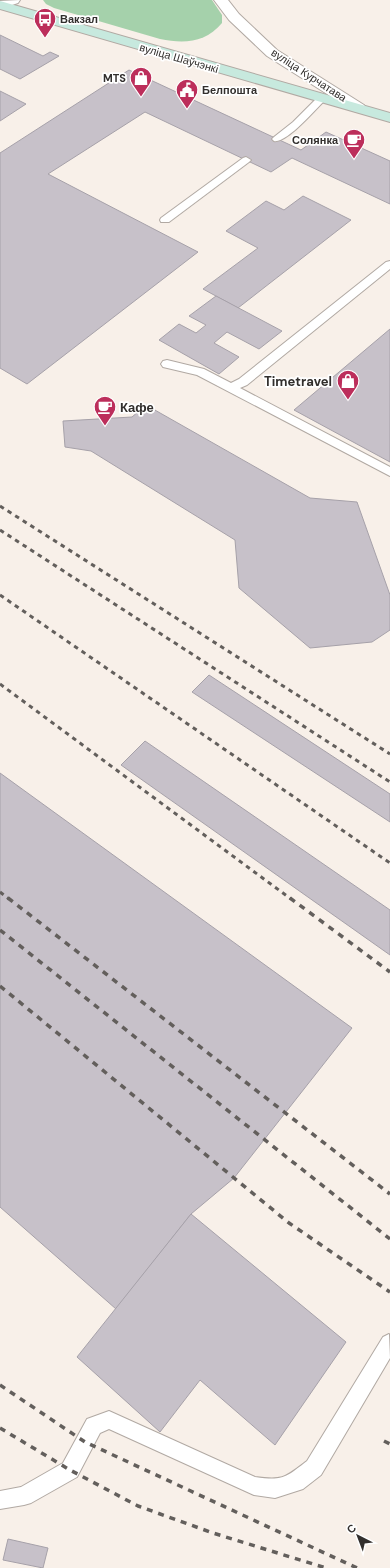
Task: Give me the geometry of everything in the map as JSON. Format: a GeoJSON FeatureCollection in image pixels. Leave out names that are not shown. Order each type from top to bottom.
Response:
{"type":"FeatureCollection","features":[{"type":"Feature","properties":{"kind":"main road","name":"вуліца Шаўчэнкі"},"geometry":{"type":"LineString","coordinates":[[5,3],[211,67],[359,108]]}},
{"type":"Feature","properties":{"kind":"main road","name":"вуліца Курчатава"},"geometry":{"type":"LineString","coordinates":[[359,108],[390,118]]}},
{"type":"Feature","properties":{"kind":"street","name":"вуліца Курчатава"},"geometry":{"type":"LineString","coordinates":[[221,0],[234,17],[272,53],[359,108]]}},
{"type":"Feature","properties":{"kind":"lane"},"geometry":{"type":"LineString","coordinates":[[277,139],[296,124],[322,98]]}},
{"type":"Feature","properties":{"kind":"lane"},"geometry":{"type":"LineString","coordinates":[[165,220],[246,160]]}},
{"type":"Feature","properties":{"kind":"lane"},"geometry":{"type":"LineString","coordinates":[[231,388],[243,382],[390,264]]}},
{"type":"Feature","properties":{"kind":"lane"},"geometry":{"type":"LineString","coordinates":[[167,364],[200,372],[390,472]]}},
{"type":"Feature","properties":{"kind":"lane"},"geometry":{"type":"LineString","coordinates":[[0,1500],[24,1496],[70,1470],[94,1426],[109,1420],[254,1486],[275,1490],[296,1482],[314,1468],[389,1343]]}},
{"type":"Feature","properties":{"kind":"green space"},"geometry":{"type":"Polygon","coordinates":[[[43,0],[212,0],[222,15],[222,23],[209,35],[201,38],[186,41],[169,41],[54,8],[46,4],[43,0]]]}},
{"type":"Feature","properties":{"kind":"building"},"geometry":{"type":"Polygon","coordinates":[[[0,35],[43,56],[50,52],[59,56],[20,79],[0,69],[0,35]]]}},
{"type":"Feature","properties":{"kind":"building"},"geometry":{"type":"Polygon","coordinates":[[[129,70],[301,150],[326,132],[390,161],[390,204],[292,158],[271,172],[145,112],[48,174],[198,252],[27,384],[0,368],[0,153],[129,70]]]}},
{"type":"Feature","properties":{"kind":"building"},"geometry":{"type":"Polygon","coordinates":[[[0,91],[26,104],[0,121],[0,91]]]}},
{"type":"Feature","properties":{"kind":"building"},"geometry":{"type":"Polygon","coordinates":[[[303,196],[351,220],[238,308],[203,289],[258,248],[226,231],[266,201],[284,210],[303,196]]]}},
{"type":"Feature","properties":{"kind":"building"},"geometry":{"type":"Polygon","coordinates":[[[216,296],[282,331],[259,349],[227,332],[214,343],[239,357],[219,374],[159,340],[179,324],[196,333],[206,325],[189,316],[216,296]]]}},
{"type":"Feature","properties":{"kind":"building"},"geometry":{"type":"Polygon","coordinates":[[[390,329],[390,462],[294,410],[390,329]]]}},
{"type":"Feature","properties":{"kind":"building"},"geometry":{"type":"Polygon","coordinates":[[[146,405],[310,498],[357,502],[390,595],[390,630],[372,642],[310,648],[239,588],[235,540],[91,451],[65,447],[63,421],[132,417],[146,405]]]}},
{"type":"Feature","properties":{"kind":"building"},"geometry":{"type":"Polygon","coordinates":[[[209,675],[390,794],[390,822],[192,692],[209,675]]]}},
{"type":"Feature","properties":{"kind":"building"},"geometry":{"type":"Polygon","coordinates":[[[145,741],[390,910],[390,955],[121,765],[145,741]]]}},
{"type":"Feature","properties":{"kind":"building"},"geometry":{"type":"Polygon","coordinates":[[[0,773],[352,1028],[234,1178],[191,1214],[116,1309],[0,1207],[0,773]]]}},
{"type":"Feature","properties":{"kind":"building"},"geometry":{"type":"Polygon","coordinates":[[[191,1214],[346,1342],[275,1445],[200,1380],[160,1432],[77,1357],[191,1214]]]}},
{"type":"Feature","properties":{"kind":"building"},"geometry":{"type":"Polygon","coordinates":[[[8,1539],[48,1548],[43,1568],[3,1560],[8,1539]]]}},
{"type":"Feature","properties":{"kind":"railway"},"geometry":{"type":"LineString","coordinates":[[0,506],[390,754]]}},
{"type":"Feature","properties":{"kind":"railway"},"geometry":{"type":"LineString","coordinates":[[0,530],[390,782]]}},
{"type":"Feature","properties":{"kind":"railway"},"geometry":{"type":"LineString","coordinates":[[0,595],[390,863]]}},
{"type":"Feature","properties":{"kind":"railway"},"geometry":{"type":"LineString","coordinates":[[0,684],[291,899]]}},
{"type":"Feature","properties":{"kind":"railway"},"geometry":{"type":"LineString","coordinates":[[0,892],[9,899]]}},
{"type":"Feature","properties":{"kind":"railway"},"geometry":{"type":"LineString","coordinates":[[8,898],[390,1194]]}},
{"type":"Feature","properties":{"kind":"railway"},"geometry":{"type":"LineString","coordinates":[[290,898],[390,972]]}},
{"type":"Feature","properties":{"kind":"railway"},"geometry":{"type":"LineString","coordinates":[[0,930],[390,1239]]}},
{"type":"Feature","properties":{"kind":"railway"},"geometry":{"type":"LineString","coordinates":[[0,986],[289,1223],[390,1292]]}},
{"type":"Feature","properties":{"kind":"railway"},"geometry":{"type":"LineString","coordinates":[[0,1385],[85,1442],[357,1568]]}},
{"type":"Feature","properties":{"kind":"railway"},"geometry":{"type":"LineString","coordinates":[[0,1428],[70,1470],[138,1506],[213,1533],[326,1568]]}},
{"type":"Feature","properties":{"kind":"railway"},"geometry":{"type":"LineString","coordinates":[[384,1441],[390,1444]]}},
{"type":"Feature","properties":{"kind":"place","name":"Вакзал"},"geometry":{"type":"Point","coordinates":[45,38]}},
{"type":"Feature","properties":{"kind":"place","name":"MTS"},"geometry":{"type":"Point","coordinates":[141,98]}},
{"type":"Feature","properties":{"kind":"place","name":"Белпошта"},"geometry":{"type":"Point","coordinates":[187,110]}},
{"type":"Feature","properties":{"kind":"place","name":"Солянка"},"geometry":{"type":"Point","coordinates":[354,160]}},
{"type":"Feature","properties":{"kind":"place","name":"Timetravel"},"geometry":{"type":"Point","coordinates":[348,400]}},
{"type":"Feature","properties":{"kind":"place","name":"Кафе"},"geometry":{"type":"Point","coordinates":[105,426]}}]}
